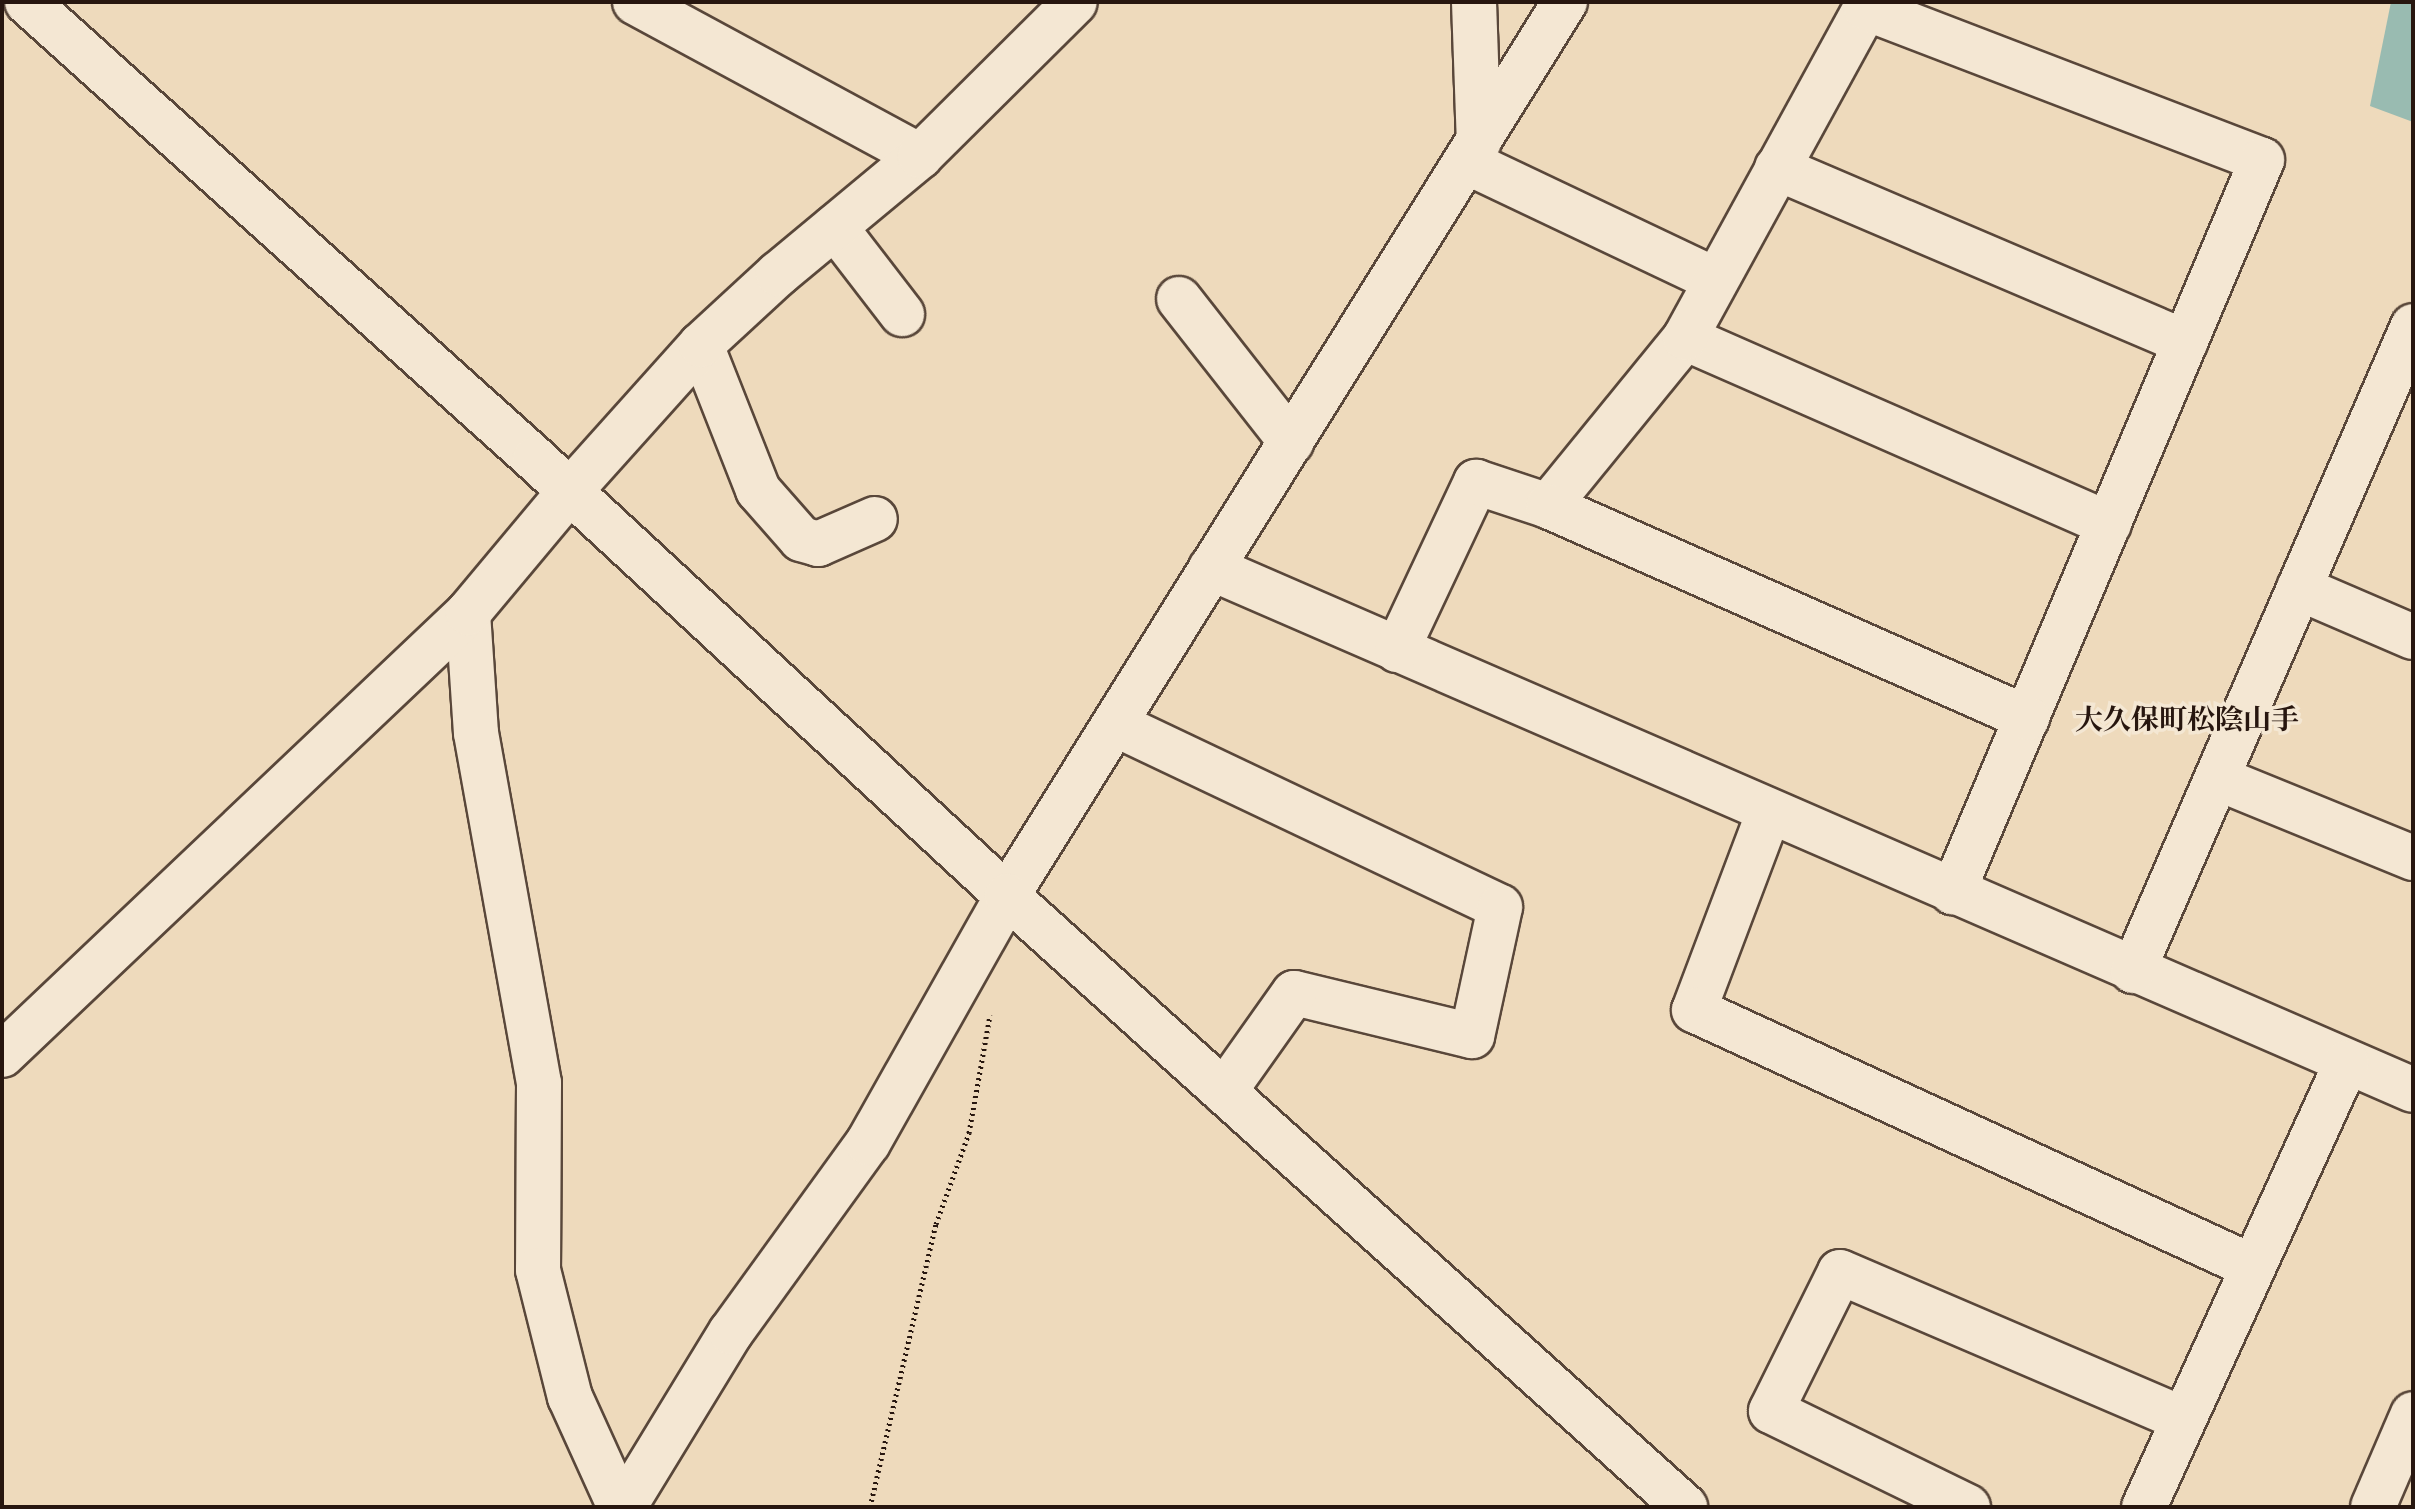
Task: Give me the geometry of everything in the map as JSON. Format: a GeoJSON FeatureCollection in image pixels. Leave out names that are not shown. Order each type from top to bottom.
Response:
{"type":"FeatureCollection","features":[{"type":"Feature","properties":{"kind":"street"},"geometry":{"type":"LineString","coordinates":[[27,2],[570,491],[1007,896],[1685,1507]]}},
{"type":"Feature","properties":{"kind":"street"},"geometry":{"type":"LineString","coordinates":[[635,2],[920,156]]}},
{"type":"Feature","properties":{"kind":"street"},"geometry":{"type":"LineString","coordinates":[[2,1055],[468,613],[570,491],[701,345],[920,156],[1075,2]]}},
{"type":"Feature","properties":{"kind":"street"},"geometry":{"type":"LineString","coordinates":[[1473,152],[1474,2]]}},
{"type":"Feature","properties":{"kind":"street"},"geometry":{"type":"LineString","coordinates":[[622,1507],[731,1332],[868,1143],[1007,896],[1565,2]]}},
{"type":"Feature","properties":{"kind":"street"},"geometry":{"type":"LineString","coordinates":[[1548,506],[1685,338],[1866,8],[2262,160],[1953,892]]}},
{"type":"Feature","properties":{"kind":"street"},"geometry":{"type":"LineString","coordinates":[[1473,152],[1715,280]]}},
{"type":"Feature","properties":{"kind":"street"},"geometry":{"type":"LineString","coordinates":[[1777,168],[2185,342]]}},
{"type":"Feature","properties":{"kind":"street"},"geometry":{"type":"LineString","coordinates":[[835,227],[902,314]]}},
{"type":"Feature","properties":{"kind":"street"},"geometry":{"type":"LineString","coordinates":[[1179,299],[1291,442]]}},
{"type":"Feature","properties":{"kind":"street"},"geometry":{"type":"LineString","coordinates":[[2133,971],[2413,326]]}},
{"type":"Feature","properties":{"kind":"street"},"geometry":{"type":"LineString","coordinates":[[1685,338],[2109,524]]}},
{"type":"Feature","properties":{"kind":"street"},"geometry":{"type":"LineString","coordinates":[[701,345],[758,490],[801,539],[818,544],[875,519]]}},
{"type":"Feature","properties":{"kind":"street"},"geometry":{"type":"LineString","coordinates":[[1397,650],[1476,482],[1548,506],[2027,718]]}},
{"type":"Feature","properties":{"kind":"street"},"geometry":{"type":"LineString","coordinates":[[1211,568],[2413,1090]]}},
{"type":"Feature","properties":{"kind":"street"},"geometry":{"type":"LineString","coordinates":[[2299,588],[2413,637]]}},
{"type":"Feature","properties":{"kind":"street"},"geometry":{"type":"LineString","coordinates":[[468,613],[476,733],[539,1083],[538,1270],[570,1397],[622,1507]]}},
{"type":"Feature","properties":{"kind":"street"},"geometry":{"type":"LineString","coordinates":[[1115,724],[1500,907],[1472,1036],[1294,993],[1224,1092]]}},
{"type":"Feature","properties":{"kind":"street"},"geometry":{"type":"LineString","coordinates":[[2217,778],[2413,858]]}},
{"type":"Feature","properties":{"kind":"street"},"geometry":{"type":"LineString","coordinates":[[1769,812],[1694,1010],[2253,1267]]}},
{"type":"Feature","properties":{"kind":"street"},"geometry":{"type":"LineString","coordinates":[[2144,1507],[2346,1063]]}},
{"type":"Feature","properties":{"kind":"street"},"geometry":{"type":"LineString","coordinates":[[1968,1507],[1771,1411],[1840,1272],[2183,1419]]}},
{"type":"Feature","properties":{"kind":"street"},"geometry":{"type":"LineString","coordinates":[[2373,1507],[2413,1414]]}},
{"type":"Feature","properties":{"kind":"path"},"geometry":{"type":"LineString","coordinates":[[870,1507],[936,1224],[969,1133],[993,998],[966,970]]}},
{"type":"Feature","properties":{"kind":"water"},"geometry":{"type":"Polygon","coordinates":[[[2391,2],[2413,2],[2413,122],[2370,106],[2391,2]]]}},
{"type":"Feature","properties":{"kind":"district","name":"大久保町松陰山手"},"geometry":{"type":"Point","coordinates":[2187,720]}}]}
